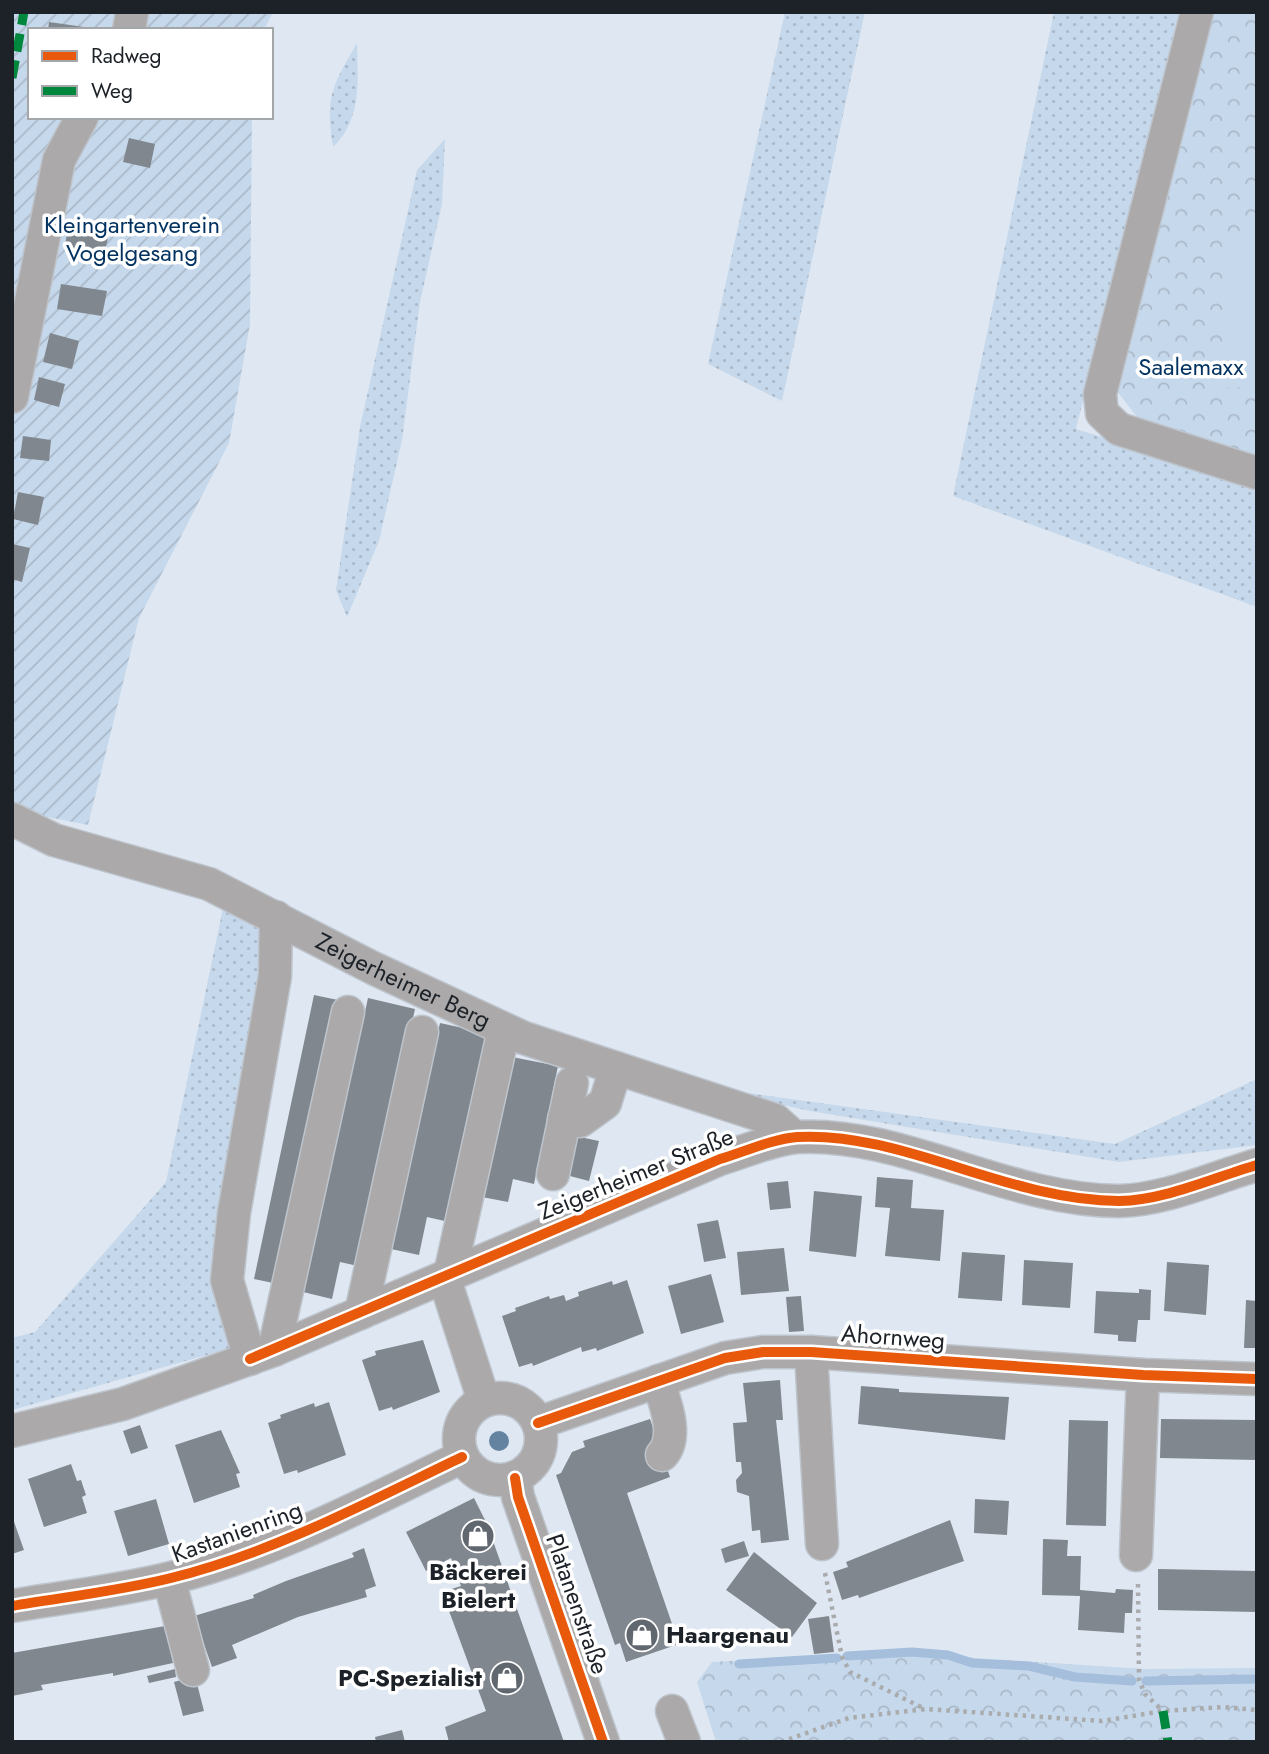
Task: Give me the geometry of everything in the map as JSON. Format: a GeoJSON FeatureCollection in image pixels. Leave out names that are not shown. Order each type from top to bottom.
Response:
{"type":"FeatureCollection","features":[{"type":"Feature","properties":{"kind":"street"},"geometry":{"type":"LineString","coordinates":[[1197,12],[1100,394],[1102,413],[1119,429],[1257,473]]}},
{"type":"Feature","properties":{"kind":"street"},"geometry":{"type":"LineString","coordinates":[[12,397],[59,160],[81,119]]}},
{"type":"Feature","properties":{"kind":"street","name":"Zeigerheimer Berg"},"geometry":{"type":"LineString","coordinates":[[12,820],[54,840],[209,884],[373,968],[504,1029],[775,1120],[794,1137]]}},
{"type":"Feature","properties":{"kind":"street"},"geometry":{"type":"LineString","coordinates":[[262,1354],[237,1323],[227,1280],[234,1213],[275,976],[276,918]]}},
{"type":"Feature","properties":{"kind":"street"},"geometry":{"type":"LineString","coordinates":[[262,1354],[348,1012]]}},
{"type":"Feature","properties":{"kind":"street"},"geometry":{"type":"LineString","coordinates":[[484,1401],[447,1276],[504,1029]]}},
{"type":"Feature","properties":{"kind":"street"},"geometry":{"type":"LineString","coordinates":[[361,1313],[422,1032]]}},
{"type":"Feature","properties":{"kind":"street"},"geometry":{"type":"LineString","coordinates":[[564,1119],[580,1121],[605,1103],[616,1068]]}},
{"type":"Feature","properties":{"kind":"street"},"geometry":{"type":"LineString","coordinates":[[553,1174],[572,1083]]}},
{"type":"Feature","properties":{"kind":"street","name":"Zeigerheimer Straße"},"geometry":{"type":"LineString","coordinates":[[12,1431],[124,1404],[262,1354],[720,1159],[794,1137],[838,1138],[1033,1190],[1080,1199],[1148,1198],[1257,1165]]}},
{"type":"Feature","properties":{"kind":"street","name":"Ahornweg"},"geometry":{"type":"LineString","coordinates":[[538,1423],[725,1358],[763,1352],[811,1352],[1143,1375],[1257,1378]]}},
{"type":"Feature","properties":{"kind":"street","name":"Ahornweg"},"geometry":{"type":"LineString","coordinates":[[811,1352],[822,1544]]}},
{"type":"Feature","properties":{"kind":"street"},"geometry":{"type":"LineString","coordinates":[[1136,1555],[1143,1375]]}},
{"type":"Feature","properties":{"kind":"street"},"geometry":{"type":"LineString","coordinates":[[658,1381],[667,1407],[670,1439],[669,1448],[662,1455]]}},
{"type":"Feature","properties":{"kind":"street"},"geometry":{"type":"LineString","coordinates":[[510,1399],[522,1404],[538,1423],[540,1450],[526,1472],[515,1478],[503,1481],[479,1475],[462,1457],[459,1431],[472,1408],[484,1401],[510,1399]]}},
{"type":"Feature","properties":{"kind":"street","name":"Kastanienring"},"geometry":{"type":"LineString","coordinates":[[12,1606],[169,1579],[291,1538],[462,1457]]}},
{"type":"Feature","properties":{"kind":"street","name":"Platanenstraße"},"geometry":{"type":"LineString","coordinates":[[515,1478],[518,1497],[603,1742]]}},
{"type":"Feature","properties":{"kind":"street"},"geometry":{"type":"LineString","coordinates":[[169,1579],[193,1670]]}},
{"type":"Feature","properties":{"kind":"street"},"geometry":{"type":"LineString","coordinates":[[672,1711],[684,1742]]}},
{"type":"Feature","properties":{"kind":"path"},"geometry":{"type":"LineString","coordinates":[[822,1544],[827,1592],[842,1657],[850,1672],[926,1709]]}},
{"type":"Feature","properties":{"kind":"path"},"geometry":{"type":"LineString","coordinates":[[1136,1555],[1140,1628],[1139,1680],[1145,1694],[1163,1711]]}},
{"type":"Feature","properties":{"kind":"path"},"geometry":{"type":"LineString","coordinates":[[781,1742],[849,1717],[926,1709],[1102,1721],[1163,1711],[1223,1707],[1257,1710]]}},
{"type":"Feature","properties":{"kind":"green space","name":"Kleingartenverein Vogelgesang"},"geometry":{"type":"Polygon","coordinates":[[[12,12],[273,12],[265,28],[28,28],[28,119],[252,119],[250,324],[229,443],[139,618],[88,825],[12,810],[12,12]]]}},
{"type":"Feature","properties":{"kind":"green space"},"geometry":{"type":"Polygon","coordinates":[[[785,12],[865,12],[782,401],[708,364],[785,12]]]}},
{"type":"Feature","properties":{"kind":"green space"},"geometry":{"type":"Polygon","coordinates":[[[1054,12],[1179,12],[1076,429],[1257,485],[1257,607],[953,496],[1054,12]]]}},
{"type":"Feature","properties":{"kind":"green space","name":"Saalemaxx"},"geometry":{"type":"Polygon","coordinates":[[[1213,12],[1257,12],[1257,459],[1141,422],[1116,390],[1213,12]]]}},
{"type":"Feature","properties":{"kind":"green space"},"geometry":{"type":"Polygon","coordinates":[[[357,43],[354,112],[349,125],[333,147],[330,103],[336,82],[357,43]]]}},
{"type":"Feature","properties":{"kind":"green space"},"geometry":{"type":"Polygon","coordinates":[[[445,139],[442,204],[420,302],[402,440],[379,541],[347,617],[336,590],[360,427],[417,170],[445,139]]]}},
{"type":"Feature","properties":{"kind":"green space"},"geometry":{"type":"Polygon","coordinates":[[[1257,231],[1257,387],[1227,388],[1223,232],[1257,231]]]}},
{"type":"Feature","properties":{"kind":"green space"},"geometry":{"type":"Polygon","coordinates":[[[223,908],[286,935],[218,1271],[235,1347],[12,1410],[12,1338],[35,1332],[166,1182],[223,908]]]}},
{"type":"Feature","properties":{"kind":"green space"},"geometry":{"type":"Polygon","coordinates":[[[1257,1079],[1257,1145],[1119,1162],[810,1111],[698,1086],[1115,1144],[1257,1079]]]}},
{"type":"Feature","properties":{"kind":"green space"},"geometry":{"type":"Polygon","coordinates":[[[922,1650],[975,1658],[1146,1669],[1257,1668],[1257,1742],[716,1742],[697,1682],[712,1662],[922,1650]]]}},
{"type":"Feature","properties":{"kind":"building"},"geometry":{"type":"Polygon","coordinates":[[[49,22],[84,27],[84,28],[48,28],[49,22]]]}},
{"type":"Feature","properties":{"kind":"building"},"geometry":{"type":"Polygon","coordinates":[[[129,138],[155,144],[150,168],[123,162],[129,138]]]}},
{"type":"Feature","properties":{"kind":"building"},"geometry":{"type":"Polygon","coordinates":[[[68,229],[108,237],[104,257],[64,250],[68,229]]]}},
{"type":"Feature","properties":{"kind":"building"},"geometry":{"type":"Polygon","coordinates":[[[61,284],[107,291],[102,316],[57,309],[61,284]]]}},
{"type":"Feature","properties":{"kind":"building"},"geometry":{"type":"Polygon","coordinates":[[[50,333],[79,341],[72,369],[43,362],[50,333]]]}},
{"type":"Feature","properties":{"kind":"building"},"geometry":{"type":"Polygon","coordinates":[[[39,377],[65,384],[59,407],[34,400],[39,377]]]}},
{"type":"Feature","properties":{"kind":"building"},"geometry":{"type":"Polygon","coordinates":[[[23,436],[51,440],[49,461],[20,458],[23,436]]]}},
{"type":"Feature","properties":{"kind":"building"},"geometry":{"type":"Polygon","coordinates":[[[18,492],[44,497],[38,525],[13,519],[18,492]]]}},
{"type":"Feature","properties":{"kind":"building"},"geometry":{"type":"Polygon","coordinates":[[[12,544],[30,548],[22,582],[12,579],[12,544]]]}},
{"type":"Feature","properties":{"kind":"building"},"geometry":{"type":"Polygon","coordinates":[[[314,995],[338,1000],[278,1284],[254,1279],[314,995]]]}},
{"type":"Feature","properties":{"kind":"building"},"geometry":{"type":"Polygon","coordinates":[[[368,998],[415,1009],[358,1266],[340,1262],[332,1299],[303,1292],[368,998]]]}},
{"type":"Feature","properties":{"kind":"building"},"geometry":{"type":"Polygon","coordinates":[[[440,1023],[490,1034],[449,1222],[427,1217],[419,1255],[391,1249],[440,1023]]]}},
{"type":"Feature","properties":{"kind":"building"},"geometry":{"type":"Polygon","coordinates":[[[512,1057],[558,1066],[534,1184],[513,1179],[508,1202],[482,1197],[512,1057]]]}},
{"type":"Feature","properties":{"kind":"building"},"geometry":{"type":"Polygon","coordinates":[[[575,1136],[599,1141],[589,1181],[566,1175],[575,1136]]]}},
{"type":"Feature","properties":{"kind":"building"},"geometry":{"type":"Polygon","coordinates":[[[877,1177],[913,1180],[911,1208],[944,1210],[940,1261],[885,1256],[890,1208],[875,1207],[877,1177]]]}},
{"type":"Feature","properties":{"kind":"building"},"geometry":{"type":"Polygon","coordinates":[[[788,1181],[791,1208],[770,1210],[767,1183],[788,1181]]]}},
{"type":"Feature","properties":{"kind":"building"},"geometry":{"type":"Polygon","coordinates":[[[814,1191],[862,1196],[856,1257],[809,1251],[814,1191]]]}},
{"type":"Feature","properties":{"kind":"building"},"geometry":{"type":"Polygon","coordinates":[[[718,1220],[726,1258],[704,1262],[697,1224],[718,1220]]]}},
{"type":"Feature","properties":{"kind":"building"},"geometry":{"type":"Polygon","coordinates":[[[784,1248],[789,1291],[741,1295],[737,1252],[784,1248]]]}},
{"type":"Feature","properties":{"kind":"building"},"geometry":{"type":"Polygon","coordinates":[[[962,1252],[1005,1255],[1002,1301],[958,1298],[962,1252]]]}},
{"type":"Feature","properties":{"kind":"building"},"geometry":{"type":"Polygon","coordinates":[[[1024,1260],[1073,1263],[1070,1308],[1022,1305],[1024,1260]]]}},
{"type":"Feature","properties":{"kind":"building"},"geometry":{"type":"Polygon","coordinates":[[[1167,1262],[1209,1265],[1206,1315],[1164,1311],[1167,1262]]]}},
{"type":"Feature","properties":{"kind":"building"},"geometry":{"type":"Polygon","coordinates":[[[711,1274],[724,1322],[681,1334],[668,1286],[711,1274]]]}},
{"type":"Feature","properties":{"kind":"building"},"geometry":{"type":"Polygon","coordinates":[[[627,1280],[644,1333],[597,1351],[596,1348],[582,1352],[581,1347],[533,1366],[532,1363],[519,1367],[502,1316],[516,1311],[515,1308],[549,1296],[550,1299],[564,1295],[566,1301],[579,1296],[578,1292],[612,1281],[613,1285],[627,1280]]]}},
{"type":"Feature","properties":{"kind":"building"},"geometry":{"type":"Polygon","coordinates":[[[1139,1289],[1151,1290],[1150,1320],[1138,1320],[1136,1342],[1118,1341],[1118,1335],[1094,1333],[1096,1291],[1139,1293],[1139,1289]]]}},
{"type":"Feature","properties":{"kind":"building"},"geometry":{"type":"Polygon","coordinates":[[[801,1296],[804,1331],[789,1332],[786,1297],[801,1296]]]}},
{"type":"Feature","properties":{"kind":"building"},"geometry":{"type":"Polygon","coordinates":[[[1246,1300],[1257,1301],[1257,1348],[1244,1348],[1246,1300]]]}},
{"type":"Feature","properties":{"kind":"building"},"geometry":{"type":"Polygon","coordinates":[[[423,1340],[440,1392],[393,1410],[392,1407],[379,1411],[362,1360],[376,1355],[375,1351],[423,1340]]]}},
{"type":"Feature","properties":{"kind":"building"},"geometry":{"type":"Polygon","coordinates":[[[780,1380],[783,1420],[776,1420],[789,1540],[761,1543],[760,1530],[752,1531],[749,1496],[737,1492],[736,1480],[742,1473],[741,1462],[736,1462],[733,1423],[747,1422],[743,1383],[780,1380]]]}},
{"type":"Feature","properties":{"kind":"building"},"geometry":{"type":"Polygon","coordinates":[[[861,1386],[899,1389],[899,1392],[1009,1397],[1005,1440],[858,1424],[861,1386]]]}},
{"type":"Feature","properties":{"kind":"building"},"geometry":{"type":"Polygon","coordinates":[[[329,1402],[346,1455],[298,1473],[297,1470],[284,1474],[268,1423],[281,1418],[280,1415],[314,1403],[315,1407],[329,1402]]]}},
{"type":"Feature","properties":{"kind":"building"},"geometry":{"type":"Polygon","coordinates":[[[650,1419],[670,1477],[627,1493],[679,1644],[626,1662],[620,1643],[615,1645],[556,1475],[561,1473],[572,1452],[585,1447],[583,1441],[650,1419]]]}},
{"type":"Feature","properties":{"kind":"building"},"geometry":{"type":"Polygon","coordinates":[[[1161,1419],[1257,1420],[1257,1460],[1160,1458],[1161,1419]]]}},
{"type":"Feature","properties":{"kind":"building"},"geometry":{"type":"Polygon","coordinates":[[[1069,1420],[1108,1421],[1106,1526],[1066,1525],[1069,1420]]]}},
{"type":"Feature","properties":{"kind":"building"},"geometry":{"type":"Polygon","coordinates":[[[140,1425],[148,1448],[131,1454],[123,1431],[140,1425]]]}},
{"type":"Feature","properties":{"kind":"building"},"geometry":{"type":"Polygon","coordinates":[[[221,1430],[240,1473],[236,1474],[240,1487],[194,1503],[175,1445],[221,1430]]]}},
{"type":"Feature","properties":{"kind":"building"},"geometry":{"type":"Polygon","coordinates":[[[71,1464],[86,1495],[82,1497],[87,1513],[44,1527],[28,1479],[71,1464]]]}},
{"type":"Feature","properties":{"kind":"building"},"geometry":{"type":"Polygon","coordinates":[[[474,1498],[487,1524],[564,1742],[449,1742],[445,1727],[486,1711],[442,1592],[461,1586],[451,1558],[426,1571],[406,1532],[474,1498]]]}},
{"type":"Feature","properties":{"kind":"building"},"geometry":{"type":"Polygon","coordinates":[[[156,1499],[169,1544],[128,1556],[114,1511],[156,1499]]]}},
{"type":"Feature","properties":{"kind":"building"},"geometry":{"type":"Polygon","coordinates":[[[975,1499],[1009,1501],[1007,1535],[974,1533],[975,1499]]]}},
{"type":"Feature","properties":{"kind":"building"},"geometry":{"type":"Polygon","coordinates":[[[12,1516],[24,1550],[12,1554],[12,1516]]]}},
{"type":"Feature","properties":{"kind":"building"},"geometry":{"type":"Polygon","coordinates":[[[950,1520],[964,1561],[859,1598],[858,1595],[842,1600],[833,1572],[848,1567],[846,1562],[950,1520]]]}},
{"type":"Feature","properties":{"kind":"building"},"geometry":{"type":"Polygon","coordinates":[[[1043,1539],[1068,1540],[1067,1556],[1081,1556],[1080,1590],[1115,1593],[1116,1589],[1133,1590],[1132,1613],[1125,1613],[1124,1633],[1078,1630],[1080,1596],[1042,1595],[1043,1539]]]}},
{"type":"Feature","properties":{"kind":"building"},"geometry":{"type":"Polygon","coordinates":[[[744,1541],[749,1556],[725,1563],[721,1549],[744,1541]]]}},
{"type":"Feature","properties":{"kind":"building"},"geometry":{"type":"Polygon","coordinates":[[[364,1548],[376,1586],[365,1590],[367,1597],[298,1617],[232,1645],[237,1658],[212,1667],[194,1616],[254,1598],[253,1595],[286,1581],[354,1557],[352,1553],[364,1548]]]}},
{"type":"Feature","properties":{"kind":"building"},"geometry":{"type":"Polygon","coordinates":[[[754,1552],[817,1603],[792,1637],[726,1590],[754,1552]]]}},
{"type":"Feature","properties":{"kind":"building"},"geometry":{"type":"Polygon","coordinates":[[[1158,1569],[1257,1571],[1257,1612],[1158,1610],[1158,1569]]]}},
{"type":"Feature","properties":{"kind":"building"},"geometry":{"type":"Polygon","coordinates":[[[829,1616],[834,1652],[814,1654],[808,1619],[829,1616]]]}},
{"type":"Feature","properties":{"kind":"building"},"geometry":{"type":"Polygon","coordinates":[[[165,1626],[173,1663],[113,1676],[113,1673],[41,1685],[43,1690],[12,1696],[12,1653],[165,1626]]]}},
{"type":"Feature","properties":{"kind":"building"},"geometry":{"type":"Polygon","coordinates":[[[175,1669],[176,1677],[149,1683],[147,1676],[175,1669]]]}},
{"type":"Feature","properties":{"kind":"building"},"geometry":{"type":"Polygon","coordinates":[[[195,1676],[204,1711],[183,1716],[174,1682],[195,1676]]]}},
{"type":"Feature","properties":{"kind":"building"},"geometry":{"type":"Polygon","coordinates":[[[402,1730],[405,1742],[376,1742],[375,1737],[402,1730]]]}},
{"type":"Feature","properties":{"kind":"waterway"},"geometry":{"type":"LineString","coordinates":[[847,1656],[912,1652],[948,1655],[972,1663],[1029,1666],[1075,1677],[1132,1681]]}},
{"type":"Feature","properties":{"kind":"waterway"},"geometry":{"type":"LineString","coordinates":[[739,1664],[837,1658]]}},
{"type":"Feature","properties":{"kind":"waterway"},"geometry":{"type":"LineString","coordinates":[[1146,1681],[1257,1679]]}},
{"type":"Feature","properties":{"kind":"marked path"},"geometry":{"type":"LineString","coordinates":[[12,78],[24,12]]}},
{"type":"Feature","properties":{"kind":"marked path"},"geometry":{"type":"LineString","coordinates":[[1163,1711],[1168,1742]]}},
{"type":"Feature","properties":{"kind":"cycle path"},"geometry":{"type":"LineString","coordinates":[[250,1359],[720,1159],[787,1138],[836,1138],[876,1144],[1037,1190],[1078,1198],[1119,1201],[1171,1193],[1257,1165]]}},
{"type":"Feature","properties":{"kind":"cycle path"},"geometry":{"type":"LineString","coordinates":[[538,1423],[725,1358],[763,1352],[811,1352],[1143,1375],[1257,1379]]}},
{"type":"Feature","properties":{"kind":"cycle path"},"geometry":{"type":"LineString","coordinates":[[12,1606],[132,1587],[246,1555],[320,1525],[462,1457]]}},
{"type":"Feature","properties":{"kind":"cycle path"},"geometry":{"type":"LineString","coordinates":[[515,1478],[518,1497],[603,1742]]}},
{"type":"Feature","properties":{"kind":"place","name":"Bäckerei Bielert"},"geometry":{"type":"Point","coordinates":[478,1536]}},
{"type":"Feature","properties":{"kind":"place","name":"Haargenau"},"geometry":{"type":"Point","coordinates":[642,1635]}},
{"type":"Feature","properties":{"kind":"place","name":"PC-Spezialist"},"geometry":{"type":"Point","coordinates":[507,1678]}}]}
